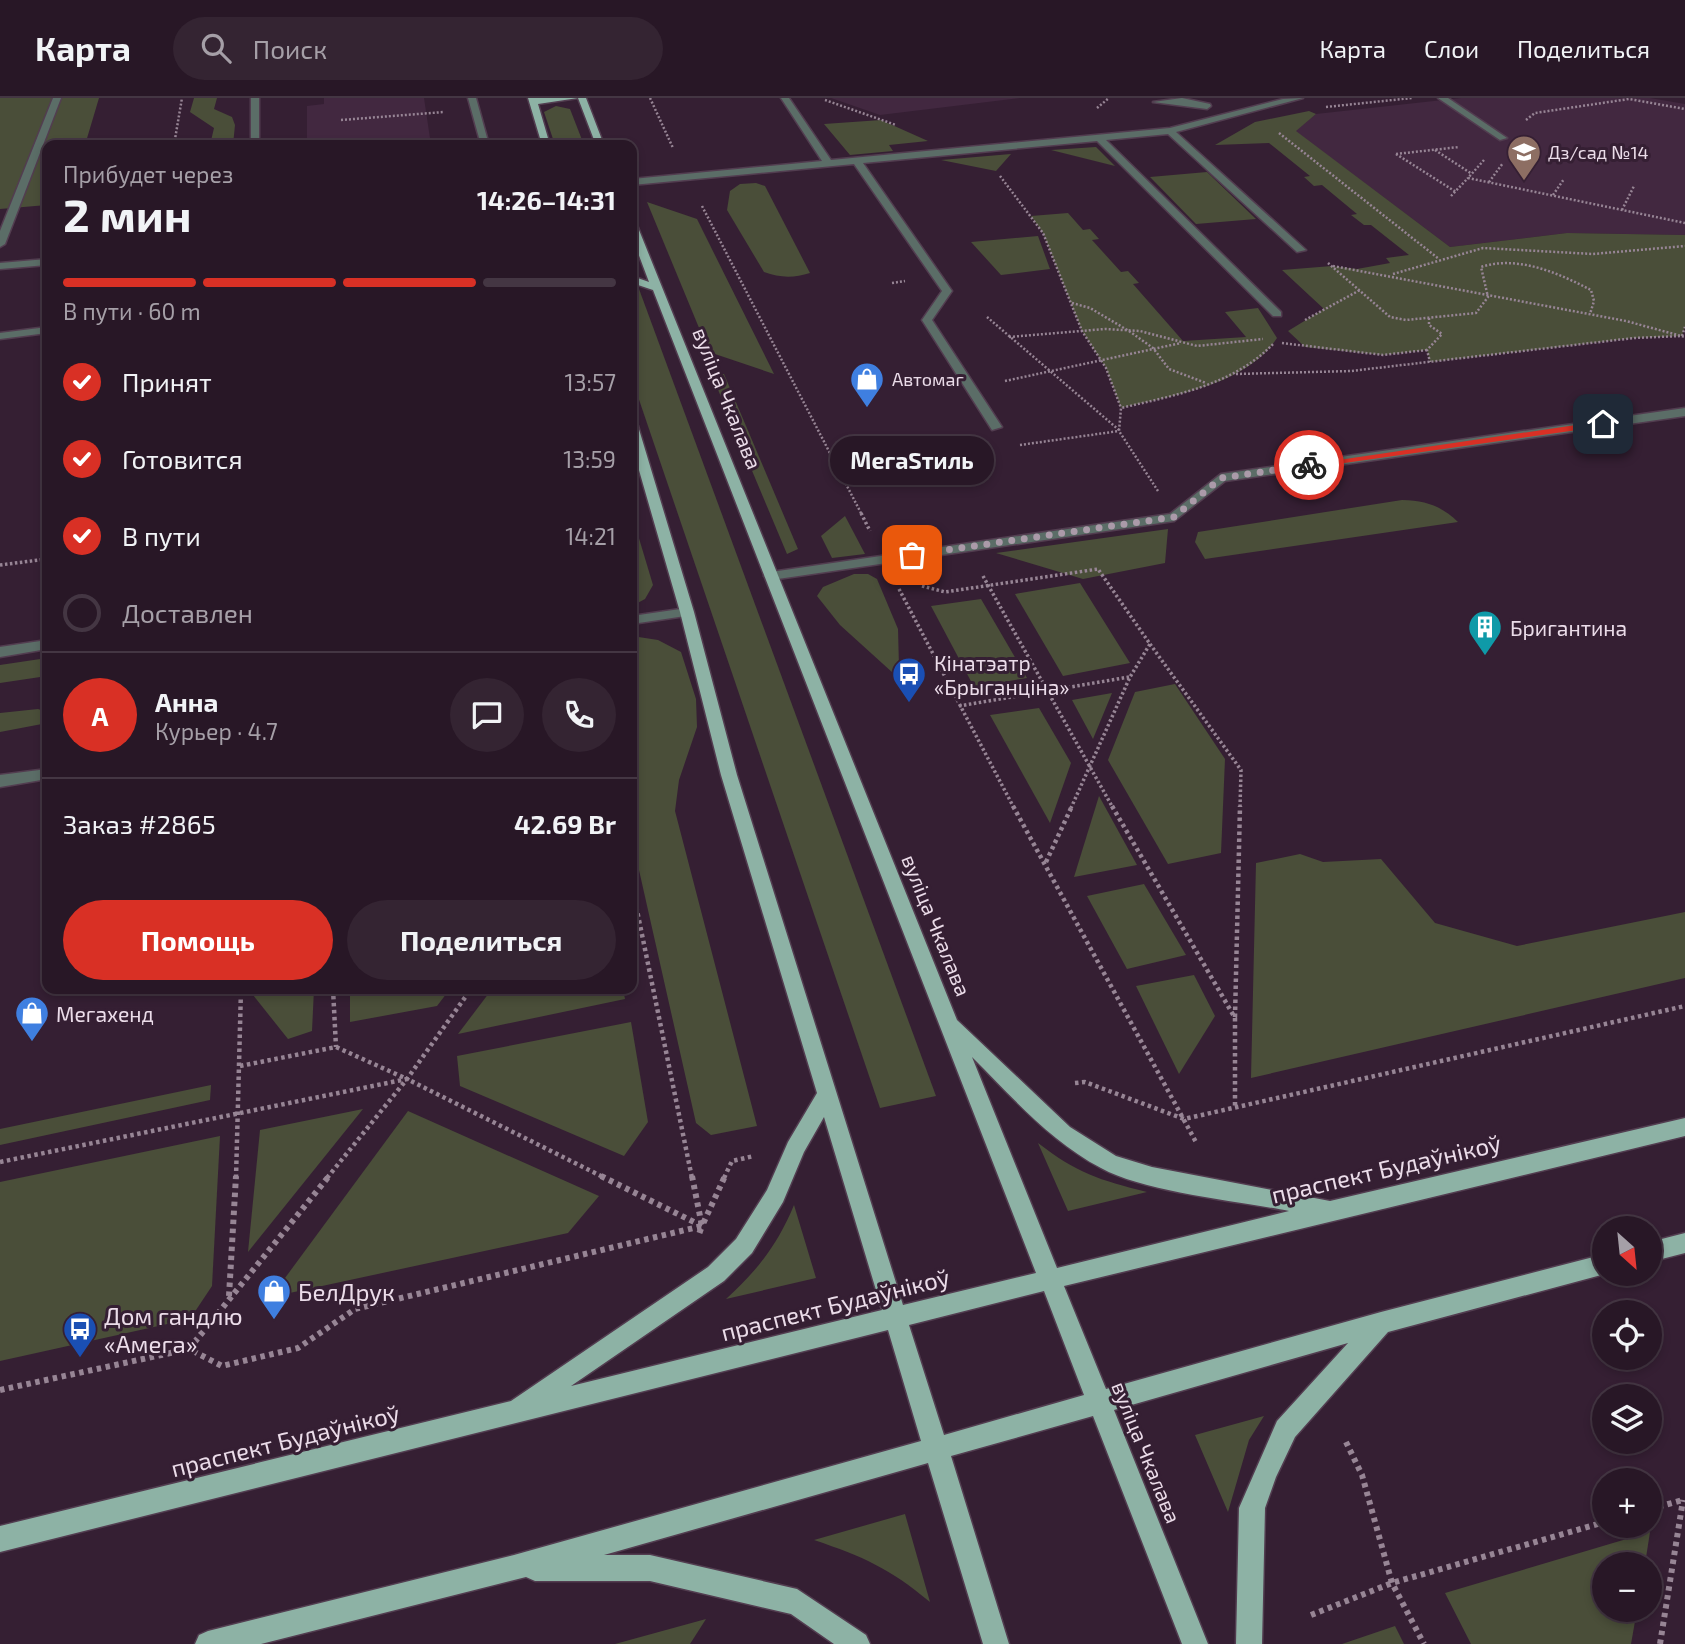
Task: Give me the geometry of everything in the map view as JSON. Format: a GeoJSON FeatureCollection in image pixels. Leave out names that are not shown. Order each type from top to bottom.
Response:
{"type":"FeatureCollection","features":[{"type":"Feature","properties":{"kind":"main road"},"geometry":{"type":"LineString","coordinates":[[545,140],[533,100],[574,98]]}},
{"type":"Feature","properties":{"kind":"main road"},"geometry":{"type":"LineString","coordinates":[[582,98],[598,140]]}},
{"type":"Feature","properties":{"kind":"main road","name":"вуліца Чкалава"},"geometry":{"type":"LineString","coordinates":[[637,238],[1195,1644]]}},
{"type":"Feature","properties":{"kind":"main road"},"geometry":{"type":"LineString","coordinates":[[637,258],[643,253]]}},
{"type":"Feature","properties":{"kind":"main road"},"geometry":{"type":"LineString","coordinates":[[637,281],[656,288]]}},
{"type":"Feature","properties":{"kind":"main road"},"geometry":{"type":"LineString","coordinates":[[637,443],[687,612],[729,775],[996,1644]]}},
{"type":"Feature","properties":{"kind":"main road"},"geometry":{"type":"LineString","coordinates":[[947,1020],[1063,1133],[1110,1163],[1152,1176],[1331,1210]]}},
{"type":"Feature","properties":{"kind":"main road"},"geometry":{"type":"LineString","coordinates":[[509,1414],[652,1320],[716,1274],[744,1246],[775,1195],[795,1148],[827,1093]]}},
{"type":"Feature","properties":{"kind":"main road","name":"праспект Будаўнікоў"},"geometry":{"type":"LineString","coordinates":[[0,1538],[1331,1210],[1685,1127]]}},
{"type":"Feature","properties":{"kind":"main road"},"geometry":{"type":"LineString","coordinates":[[1662,1249],[1685,1243]]}},
{"type":"Feature","properties":{"kind":"main road"},"geometry":{"type":"LineString","coordinates":[[208,1644],[514,1568],[1381,1323],[1592,1267]]}},
{"type":"Feature","properties":{"kind":"main road"},"geometry":{"type":"LineString","coordinates":[[1249,1644],[1252,1507],[1266,1472],[1286,1429],[1381,1323]]}},
{"type":"Feature","properties":{"kind":"main road"},"geometry":{"type":"LineString","coordinates":[[514,1568],[650,1568],[797,1602],[857,1644]]}},
{"type":"Feature","properties":{"kind":"lane"},"geometry":{"type":"LineString","coordinates":[[0,244],[57,98]]}},
{"type":"Feature","properties":{"kind":"lane"},"geometry":{"type":"LineString","coordinates":[[255,98],[255,140]]}},
{"type":"Feature","properties":{"kind":"lane"},"geometry":{"type":"LineString","coordinates":[[472,98],[484,140]]}},
{"type":"Feature","properties":{"kind":"lane"},"geometry":{"type":"LineString","coordinates":[[785,98],[828,163]]}},
{"type":"Feature","properties":{"kind":"lane"},"geometry":{"type":"LineString","coordinates":[[1157,102],[1182,101],[1207,106],[1217,98]]}},
{"type":"Feature","properties":{"kind":"lane"},"geometry":{"type":"LineString","coordinates":[[637,182],[1170,131],[1209,123],[1247,108],[1299,98]]}},
{"type":"Feature","properties":{"kind":"lane"},"geometry":{"type":"LineString","coordinates":[[1442,98],[1501,140]]}},
{"type":"Feature","properties":{"kind":"lane"},"geometry":{"type":"LineString","coordinates":[[1207,106],[1209,123]]}},
{"type":"Feature","properties":{"kind":"lane"},"geometry":{"type":"LineString","coordinates":[[1170,131],[1301,250]]}},
{"type":"Feature","properties":{"kind":"lane"},"geometry":{"type":"LineString","coordinates":[[1100,139],[1277,314]]}},
{"type":"Feature","properties":{"kind":"lane"},"geometry":{"type":"LineString","coordinates":[[856,160],[947,291],[927,320],[996,427]]}},
{"type":"Feature","properties":{"kind":"lane"},"geometry":{"type":"LineString","coordinates":[[0,212],[13,211]]}},
{"type":"Feature","properties":{"kind":"lane"},"geometry":{"type":"LineString","coordinates":[[0,266],[42,262]]}},
{"type":"Feature","properties":{"kind":"lane"},"geometry":{"type":"LineString","coordinates":[[0,335],[42,331]]}},
{"type":"Feature","properties":{"kind":"lane"},"geometry":{"type":"LineString","coordinates":[[771,576],[1174,517],[1221,478],[1685,412]]}},
{"type":"Feature","properties":{"kind":"lane"},"geometry":{"type":"LineString","coordinates":[[637,619],[687,612]]}},
{"type":"Feature","properties":{"kind":"lane"},"geometry":{"type":"LineString","coordinates":[[0,652],[42,646]]}},
{"type":"Feature","properties":{"kind":"lane"},"geometry":{"type":"LineString","coordinates":[[0,781],[42,776]]}},
{"type":"Feature","properties":{"kind":"path"},"geometry":{"type":"LineString","coordinates":[[175,140],[183,98]]}},
{"type":"Feature","properties":{"kind":"path"},"geometry":{"type":"LineString","coordinates":[[650,98],[687,177],[959,706],[1197,1144]]}},
{"type":"Feature","properties":{"kind":"path"},"geometry":{"type":"LineString","coordinates":[[817,98],[930,141],[947,141],[960,150]]}},
{"type":"Feature","properties":{"kind":"path"},"geometry":{"type":"LineString","coordinates":[[1451,196],[1501,140],[1535,113],[1629,99],[1685,109]]}},
{"type":"Feature","properties":{"kind":"path"},"geometry":{"type":"LineString","coordinates":[[835,103],[841,101]]}},
{"type":"Feature","properties":{"kind":"path"},"geometry":{"type":"LineString","coordinates":[[341,120],[448,111]]}},
{"type":"Feature","properties":{"kind":"path"},"geometry":{"type":"LineString","coordinates":[[1277,131],[1439,259]]}},
{"type":"Feature","properties":{"kind":"path"},"geometry":{"type":"LineString","coordinates":[[1456,192],[1396,154],[1501,140]]}},
{"type":"Feature","properties":{"kind":"path"},"geometry":{"type":"LineString","coordinates":[[1435,150],[1472,174]]}},
{"type":"Feature","properties":{"kind":"path"},"geometry":{"type":"LineString","coordinates":[[996,171],[1043,233],[1082,331],[1101,360],[1121,408],[1119,431]]}},
{"type":"Feature","properties":{"kind":"path"},"geometry":{"type":"LineString","coordinates":[[1468,178],[1685,223]]}},
{"type":"Feature","properties":{"kind":"path"},"geometry":{"type":"LineString","coordinates":[[1553,195],[1563,179]]}},
{"type":"Feature","properties":{"kind":"path"},"geometry":{"type":"LineString","coordinates":[[1622,210],[1634,186]]}},
{"type":"Feature","properties":{"kind":"path"},"geometry":{"type":"LineString","coordinates":[[1390,275],[1483,248],[1593,254],[1685,246]]}},
{"type":"Feature","properties":{"kind":"path"},"geometry":{"type":"LineString","coordinates":[[1590,314],[1594,302],[1591,290],[1572,279],[1539,269],[1488,263],[1481,267],[1481,275],[1490,295],[1486,306],[1476,313],[1429,318],[1390,317],[1332,266],[1390,275],[1490,295],[1590,314],[1684,337]]}},
{"type":"Feature","properties":{"kind":"path"},"geometry":{"type":"LineString","coordinates":[[1296,326],[1360,290]]}},
{"type":"Feature","properties":{"kind":"path"},"geometry":{"type":"LineString","coordinates":[[1071,303],[1090,308],[1129,331],[1153,348],[1170,369],[1207,384]]}},
{"type":"Feature","properties":{"kind":"path"},"geometry":{"type":"LineString","coordinates":[[987,317],[1119,431],[1174,517]]}},
{"type":"Feature","properties":{"kind":"path"},"geometry":{"type":"LineString","coordinates":[[1274,342],[1383,355],[1427,349],[1441,334],[1429,325],[1429,318]]}},
{"type":"Feature","properties":{"kind":"path"},"geometry":{"type":"LineString","coordinates":[[1684,337],[1685,327]]}},
{"type":"Feature","properties":{"kind":"path"},"geometry":{"type":"LineString","coordinates":[[1009,337],[1082,331],[1129,331],[1197,346],[1277,338],[1263,359],[1236,374],[1121,408]]}},
{"type":"Feature","properties":{"kind":"path"},"geometry":{"type":"LineString","coordinates":[[1236,374],[1351,371],[1634,338],[1684,337]]}},
{"type":"Feature","properties":{"kind":"path"},"geometry":{"type":"LineString","coordinates":[[970,387],[1052,373],[1182,343]]}},
{"type":"Feature","properties":{"kind":"path"},"geometry":{"type":"LineString","coordinates":[[1427,349],[1430,362]]}},
{"type":"Feature","properties":{"kind":"path"},"geometry":{"type":"LineString","coordinates":[[996,427],[1010,446],[1119,431]]}},
{"type":"Feature","properties":{"kind":"path"},"geometry":{"type":"LineString","coordinates":[[967,547],[1045,691],[1090,764],[1235,1018]]}},
{"type":"Feature","properties":{"kind":"path"},"geometry":{"type":"LineString","coordinates":[[0,565],[42,560]]}},
{"type":"Feature","properties":{"kind":"path"},"geometry":{"type":"LineString","coordinates":[[894,579],[945,592],[1098,569],[1241,771],[1235,1107]]}},
{"type":"Feature","properties":{"kind":"path"},"geometry":{"type":"LineString","coordinates":[[1046,862],[1130,677],[1150,644]]}},
{"type":"Feature","properties":{"kind":"path"},"geometry":{"type":"LineString","coordinates":[[959,706],[1130,677]]}},
{"type":"Feature","properties":{"kind":"path"},"geometry":{"type":"LineString","coordinates":[[637,910],[702,1226]]}},
{"type":"Feature","properties":{"kind":"path"},"geometry":{"type":"LineString","coordinates":[[229,1297],[240,1113],[241,994]]}},
{"type":"Feature","properties":{"kind":"path"},"geometry":{"type":"LineString","coordinates":[[333,994],[336,1047]]}},
{"type":"Feature","properties":{"kind":"path"},"geometry":{"type":"LineString","coordinates":[[189,1349],[407,1079],[467,994]]}},
{"type":"Feature","properties":{"kind":"path"},"geometry":{"type":"LineString","coordinates":[[1075,1083],[1085,1082],[1184,1119],[1685,1006]]}},
{"type":"Feature","properties":{"kind":"path"},"geometry":{"type":"LineString","coordinates":[[240,1066],[336,1047],[407,1079],[702,1226]]}},
{"type":"Feature","properties":{"kind":"path"},"geometry":{"type":"LineString","coordinates":[[0,1163],[407,1079]]}},
{"type":"Feature","properties":{"kind":"path"},"geometry":{"type":"LineString","coordinates":[[694,1249],[732,1161],[758,1156]]}},
{"type":"Feature","properties":{"kind":"path"},"geometry":{"type":"LineString","coordinates":[[0,1390],[189,1349],[222,1366],[299,1348],[355,1309],[702,1226]]}},
{"type":"Feature","properties":{"kind":"path"},"geometry":{"type":"LineString","coordinates":[[1346,1443],[1362,1475],[1392,1583],[1424,1644]]}},
{"type":"Feature","properties":{"kind":"path"},"geometry":{"type":"LineString","coordinates":[[1660,1644],[1684,1500],[1662,1506]]}},
{"type":"Feature","properties":{"kind":"path"},"geometry":{"type":"LineString","coordinates":[[1311,1615],[1392,1583],[1592,1526]]}},
{"type":"Feature","properties":{"kind":"shaded area"},"geometry":{"type":"Polygon","coordinates":[[[324,98],[424,98],[430,140],[307,140],[307,106],[324,104],[324,98]]]}},
{"type":"Feature","properties":{"kind":"shaded area"},"geometry":{"type":"Polygon","coordinates":[[[831,98],[1020,98],[880,115],[831,98]]]}},
{"type":"Feature","properties":{"kind":"shaded area","name":"Дз/сад №14"},"geometry":{"type":"Polygon","coordinates":[[[1461,98],[1650,98],[1685,104],[1685,235],[1567,233],[1450,247],[1295,131],[1316,114],[1461,98]]]}},
{"type":"Feature","properties":{"kind":"green space"},"geometry":{"type":"Polygon","coordinates":[[[0,98],[99,98],[86,140],[42,140],[42,205],[0,209],[0,98]]]}},
{"type":"Feature","properties":{"kind":"green space"},"geometry":{"type":"Polygon","coordinates":[[[194,98],[217,98],[214,109],[232,117],[235,125],[234,140],[211,140],[214,128],[190,112],[194,98]]]}},
{"type":"Feature","properties":{"kind":"green space"},"geometry":{"type":"Polygon","coordinates":[[[556,106],[570,109],[582,140],[553,140],[544,112],[556,106]]]}},
{"type":"Feature","properties":{"kind":"green space"},"geometry":{"type":"Polygon","coordinates":[[[1309,111],[1316,114],[1296,131],[1450,247],[1567,233],[1685,235],[1685,327],[1682,336],[1634,338],[1430,362],[1427,350],[1383,355],[1305,347],[1288,331],[1324,309],[1282,270],[1332,266],[1357,269],[1390,263],[1386,258],[1409,255],[1371,225],[1364,225],[1351,215],[1357,214],[1322,185],[1314,186],[1304,177],[1310,176],[1269,143],[1215,145],[1255,122],[1309,111]]]}},
{"type":"Feature","properties":{"kind":"green space"},"geometry":{"type":"Polygon","coordinates":[[[881,120],[928,141],[889,145],[893,151],[850,155],[824,124],[881,120]]]}},
{"type":"Feature","properties":{"kind":"green space"},"geometry":{"type":"Polygon","coordinates":[[[1096,147],[1115,166],[1051,150],[1096,147]]]}},
{"type":"Feature","properties":{"kind":"green space"},"geometry":{"type":"Polygon","coordinates":[[[1011,154],[996,171],[941,160],[1011,154]]]}},
{"type":"Feature","properties":{"kind":"green space"},"geometry":{"type":"Polygon","coordinates":[[[1207,172],[1256,219],[1196,224],[1150,177],[1207,172]]]}},
{"type":"Feature","properties":{"kind":"green space"},"geometry":{"type":"Polygon","coordinates":[[[756,183],[765,186],[810,273],[787,277],[764,272],[727,210],[730,191],[740,184],[756,183]]]}},
{"type":"Feature","properties":{"kind":"green space"},"geometry":{"type":"Polygon","coordinates":[[[647,202],[697,219],[774,374],[709,352],[647,202]]]}},
{"type":"Feature","properties":{"kind":"green space"},"geometry":{"type":"Polygon","coordinates":[[[1068,213],[1083,230],[1090,229],[1099,239],[1092,240],[1121,272],[1128,271],[1139,283],[1133,284],[1183,341],[1246,337],[1225,312],[1258,308],[1277,338],[1247,367],[1227,378],[1185,393],[1121,408],[1106,368],[1082,331],[1043,233],[1031,216],[1068,213]]]}},
{"type":"Feature","properties":{"kind":"green space"},"geometry":{"type":"Polygon","coordinates":[[[1038,236],[1050,269],[1001,275],[971,242],[1038,236]]]}},
{"type":"Feature","properties":{"kind":"green space"},"geometry":{"type":"Polygon","coordinates":[[[637,288],[936,1096],[880,1108],[637,394],[637,288]]]}},
{"type":"Feature","properties":{"kind":"green space"},"geometry":{"type":"Polygon","coordinates":[[[711,373],[724,374],[798,549],[787,554],[711,373]]]}},
{"type":"Feature","properties":{"kind":"green space"},"geometry":{"type":"Polygon","coordinates":[[[1402,500],[1432,505],[1458,522],[1205,559],[1195,542],[1198,532],[1402,500]]]}},
{"type":"Feature","properties":{"kind":"green space"},"geometry":{"type":"Polygon","coordinates":[[[845,516],[865,554],[832,558],[821,536],[845,516]]]}},
{"type":"Feature","properties":{"kind":"green space"},"geometry":{"type":"Polygon","coordinates":[[[1168,529],[1165,563],[1083,579],[996,553],[1168,529]]]}},
{"type":"Feature","properties":{"kind":"green space"},"geometry":{"type":"Polygon","coordinates":[[[637,532],[653,585],[645,599],[637,603],[637,532]]]}},
{"type":"Feature","properties":{"kind":"green space"},"geometry":{"type":"Polygon","coordinates":[[[854,574],[868,574],[877,579],[898,629],[899,667],[893,673],[840,625],[817,596],[823,587],[854,574]]]}},
{"type":"Feature","properties":{"kind":"green space"},"geometry":{"type":"Polygon","coordinates":[[[1080,583],[1130,663],[1063,676],[1015,594],[1080,583]]]}},
{"type":"Feature","properties":{"kind":"green space"},"geometry":{"type":"Polygon","coordinates":[[[981,599],[1027,678],[974,687],[931,606],[981,599]]]}},
{"type":"Feature","properties":{"kind":"green space"},"geometry":{"type":"Polygon","coordinates":[[[637,637],[658,640],[681,652],[696,699],[697,727],[679,780],[675,811],[757,1126],[711,1135],[696,1123],[637,861],[637,637]]]}},
{"type":"Feature","properties":{"kind":"green space"},"geometry":{"type":"Polygon","coordinates":[[[42,659],[42,677],[0,683],[0,665],[42,659]]]}},
{"type":"Feature","properties":{"kind":"green space"},"geometry":{"type":"Polygon","coordinates":[[[1175,684],[1225,759],[1221,853],[1168,864],[1108,760],[1135,692],[1175,684]]]}},
{"type":"Feature","properties":{"kind":"green space"},"geometry":{"type":"Polygon","coordinates":[[[1112,693],[1093,739],[1072,700],[1112,693]]]}},
{"type":"Feature","properties":{"kind":"green space"},"geometry":{"type":"Polygon","coordinates":[[[1039,708],[1071,763],[1050,823],[990,715],[1039,708]]]}},
{"type":"Feature","properties":{"kind":"green space"},"geometry":{"type":"Polygon","coordinates":[[[38,709],[42,710],[42,724],[0,732],[0,713],[38,709]]]}},
{"type":"Feature","properties":{"kind":"green space"},"geometry":{"type":"Polygon","coordinates":[[[1099,796],[1137,865],[1074,877],[1099,796]]]}},
{"type":"Feature","properties":{"kind":"green space"},"geometry":{"type":"Polygon","coordinates":[[[1300,854],[1323,862],[1381,859],[1435,923],[1517,946],[1685,912],[1685,978],[1251,1078],[1256,863],[1300,854]]]}},
{"type":"Feature","properties":{"kind":"green space"},"geometry":{"type":"Polygon","coordinates":[[[1144,884],[1186,955],[1127,969],[1087,896],[1144,884]]]}},
{"type":"Feature","properties":{"kind":"green space"},"geometry":{"type":"Polygon","coordinates":[[[1194,975],[1215,1016],[1179,1074],[1136,986],[1194,975]]]}},
{"type":"Feature","properties":{"kind":"green space"},"geometry":{"type":"Polygon","coordinates":[[[314,994],[312,1031],[288,1039],[253,995],[314,994]]]}},
{"type":"Feature","properties":{"kind":"green space"},"geometry":{"type":"Polygon","coordinates":[[[350,994],[446,994],[437,1006],[350,1022],[350,994]]]}},
{"type":"Feature","properties":{"kind":"green space"},"geometry":{"type":"Polygon","coordinates":[[[488,994],[624,994],[625,999],[458,1034],[488,994]]]}},
{"type":"Feature","properties":{"kind":"green space"},"geometry":{"type":"Polygon","coordinates":[[[631,1022],[648,1122],[624,1156],[460,1086],[457,1056],[631,1022]]]}},
{"type":"Feature","properties":{"kind":"green space"},"geometry":{"type":"Polygon","coordinates":[[[211,1085],[210,1100],[0,1145],[0,1129],[211,1085]]]}},
{"type":"Feature","properties":{"kind":"green space"},"geometry":{"type":"Polygon","coordinates":[[[363,1109],[248,1252],[260,1130],[363,1109]]]}},
{"type":"Feature","properties":{"kind":"green space"},"geometry":{"type":"Polygon","coordinates":[[[408,1111],[599,1196],[568,1233],[271,1297],[408,1111]]]}},
{"type":"Feature","properties":{"kind":"green space"},"geometry":{"type":"Polygon","coordinates":[[[220,1136],[212,1286],[190,1319],[0,1361],[0,1182],[220,1136]]]}},
{"type":"Feature","properties":{"kind":"green space"},"geometry":{"type":"Polygon","coordinates":[[[1038,1143],[1065,1162],[1089,1174],[1147,1192],[1068,1211],[1038,1143]]]}},
{"type":"Feature","properties":{"kind":"green space"},"geometry":{"type":"Polygon","coordinates":[[[794,1205],[816,1278],[726,1299],[766,1256],[794,1205]]]}},
{"type":"Feature","properties":{"kind":"green space"},"geometry":{"type":"Polygon","coordinates":[[[1264,1416],[1249,1440],[1228,1512],[1195,1435],[1264,1416]]]}},
{"type":"Feature","properties":{"kind":"green space"},"geometry":{"type":"Polygon","coordinates":[[[905,1514],[930,1602],[902,1580],[875,1565],[814,1540],[905,1514]]]}},
{"type":"Feature","properties":{"kind":"green space"},"geometry":{"type":"Polygon","coordinates":[[[1630,1538],[1649,1538],[1647,1552],[1592,1552],[1592,1622],[1635,1622],[1631,1644],[1471,1644],[1445,1593],[1630,1538]]]}},
{"type":"Feature","properties":{"kind":"green space"},"geometry":{"type":"Polygon","coordinates":[[[706,1619],[690,1644],[615,1644],[706,1619]]]}},
{"type":"Feature","properties":{"kind":"green space"},"geometry":{"type":"Polygon","coordinates":[[[1395,1626],[1404,1644],[1342,1644],[1395,1626]]]}},
{"type":"Feature","properties":{"kind":"way so far"},"geometry":{"type":"LineString","coordinates":[[912,555],[1174,517],[1221,478],[1309,465]]}},
{"type":"Feature","properties":{"kind":"place","name":"Дз/сад №14"},"geometry":{"type":"Point","coordinates":[1524,182]}},
{"type":"Feature","properties":{"kind":"place","name":"Автомаг"},"geometry":{"type":"Point","coordinates":[867,409]}},
{"type":"Feature","properties":{"kind":"place","name":"МегаSтиль"},"geometry":{"type":"Point","coordinates":[912,555]}},
{"type":"Feature","properties":{"kind":"place","name":"Бригантина"},"geometry":{"type":"Point","coordinates":[1485,657]}},
{"type":"Feature","properties":{"kind":"place","name":"Кінатэатр «Брыганціна»"},"geometry":{"type":"Point","coordinates":[909,704]}},
{"type":"Feature","properties":{"kind":"place","name":"Мегахенд"},"geometry":{"type":"Point","coordinates":[32,1043]}},
{"type":"Feature","properties":{"kind":"place","name":"БелДрук"},"geometry":{"type":"Point","coordinates":[274,1321]}},
{"type":"Feature","properties":{"kind":"place","name":"Дом гандлю «Амега»"},"geometry":{"type":"Point","coordinates":[80,1359]}},
{"type":"Feature","properties":{"kind":"route"},"geometry":{"type":"LineString","coordinates":[[1309,465],[1603,424]]}}]}
